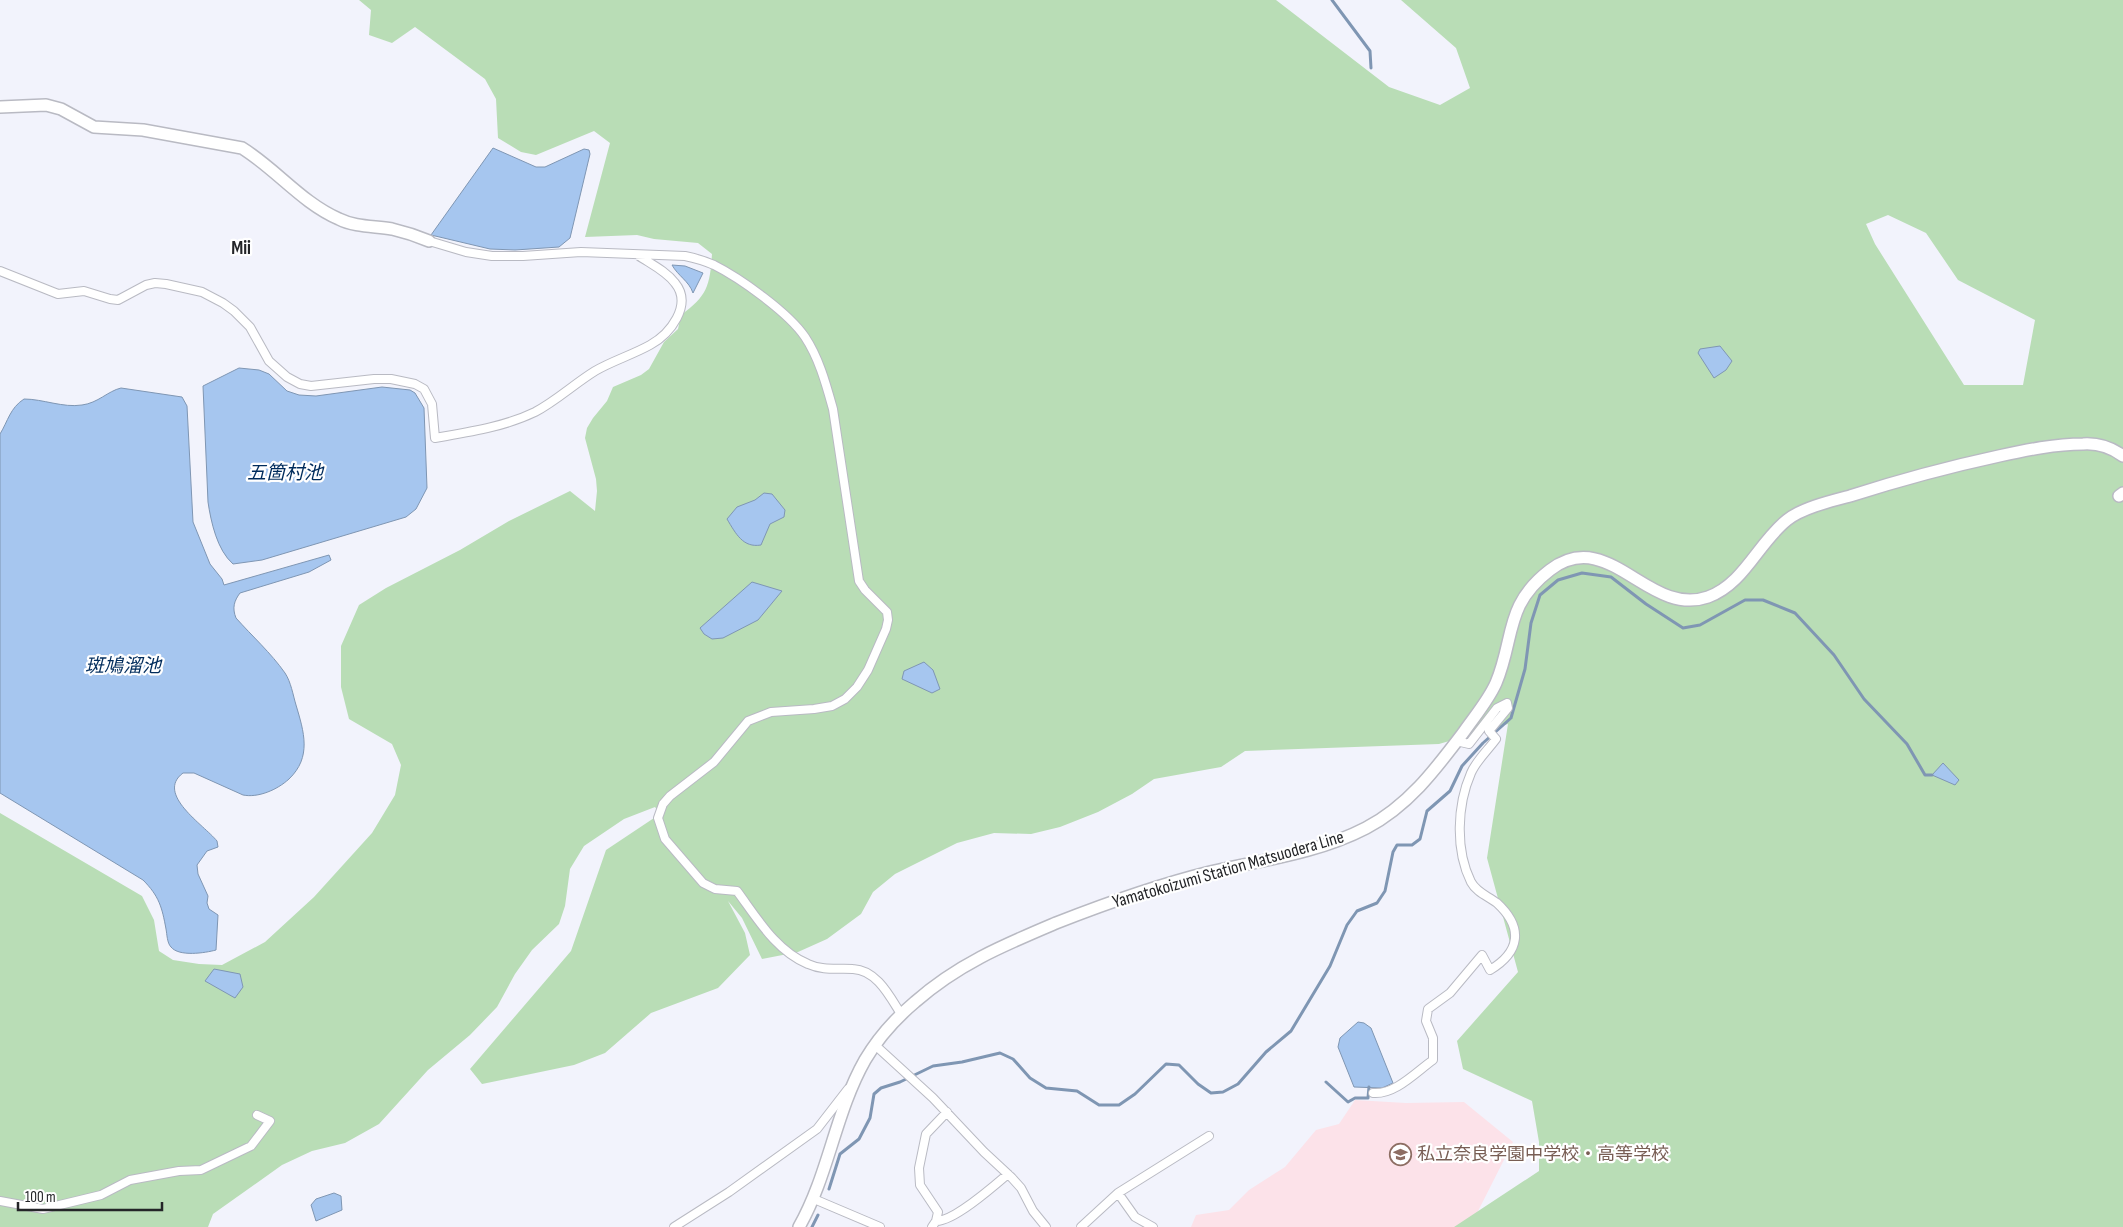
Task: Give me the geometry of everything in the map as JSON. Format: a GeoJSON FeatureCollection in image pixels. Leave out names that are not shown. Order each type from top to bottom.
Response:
{"type":"FeatureCollection","features":[{"type":"Feature","properties":{"kind":"main road"},"geometry":{"type":"LineString","coordinates":[[0,107],[46,105],[61,109],[94,126],[143,130],[242,148],[255,156],[316,206],[337,219],[350,223],[392,229],[429,241]]}},
{"type":"Feature","properties":{"kind":"main road","name":"Yamatokoizumi Station Matsuodera Line"},"geometry":{"type":"LineString","coordinates":[[799,1227],[814,1198],[845,1104],[859,1073],[875,1045],[901,1014],[927,991],[957,969],[1016,940],[1109,902],[1155,886],[1315,848],[1369,827],[1410,797],[1435,770],[1487,699],[1496,682],[1518,607],[1541,578],[1564,562],[1577,558],[1605,561],[1618,567],[1652,590],[1669,597],[1688,601],[1708,597],[1726,586],[1742,571],[1788,518],[1816,506],[1936,469],[2049,445],[2085,443],[2111,448],[2123,456]]}},
{"type":"Feature","properties":{"kind":"street"},"geometry":{"type":"LineString","coordinates":[[429,241],[466,252],[492,256],[581,252],[685,256],[714,265],[744,284],[795,325],[804,335],[816,359],[833,409],[860,581],[865,590],[886,612],[888,620],[886,628],[868,670],[858,687],[845,699],[832,706],[814,710],[771,712],[748,721],[714,762],[680,788],[663,804],[658,818],[665,839],[703,883],[715,889],[737,891],[782,948],[808,964],[820,968],[855,969],[865,972],[882,985],[901,1014]]}},
{"type":"Feature","properties":{"kind":"street"},"geometry":{"type":"LineString","coordinates":[[0,271],[58,294],[84,291],[110,300],[118,300],[146,285],[155,283],[202,292],[234,311],[250,327],[269,362],[286,377],[300,384],[319,386],[365,379],[391,379],[415,384],[424,389],[432,404],[435,438],[490,428],[534,412],[595,371],[650,345],[661,337],[673,324],[681,310],[681,296],[677,284],[668,274],[638,255]]}},
{"type":"Feature","properties":{"kind":"street"},"geometry":{"type":"LineString","coordinates":[[1372,1093],[1380,1093],[1397,1087],[1433,1060],[1433,1038],[1426,1021],[1428,1010],[1450,993],[1482,955],[1490,970],[1504,962],[1515,945],[1516,938],[1511,918],[1496,902],[1483,896],[1471,882],[1461,849],[1459,834],[1461,802],[1472,772],[1496,739],[1489,731],[1508,708],[1507,703],[1497,708],[1469,744],[1456,741]]}},
{"type":"Feature","properties":{"kind":"street"},"geometry":{"type":"LineString","coordinates":[[875,1045],[947,1112],[984,1152],[1008,1174],[1021,1188],[1033,1211],[1046,1227]]}},
{"type":"Feature","properties":{"kind":"street"},"geometry":{"type":"LineString","coordinates":[[674,1227],[729,1192],[817,1130],[859,1073]]}},
{"type":"Feature","properties":{"kind":"street"},"geometry":{"type":"LineString","coordinates":[[934,1224],[938,1212],[920,1185],[919,1168],[926,1134],[947,1112]]}},
{"type":"Feature","properties":{"kind":"street"},"geometry":{"type":"LineString","coordinates":[[0,1201],[43,1209],[101,1195],[130,1180],[179,1171],[201,1170],[251,1146],[270,1121],[257,1115]]}},
{"type":"Feature","properties":{"kind":"street"},"geometry":{"type":"LineString","coordinates":[[1081,1227],[1118,1193],[1210,1136]]}},
{"type":"Feature","properties":{"kind":"street"},"geometry":{"type":"LineString","coordinates":[[934,1224],[943,1222],[954,1215],[1008,1174]]}},
{"type":"Feature","properties":{"kind":"street"},"geometry":{"type":"LineString","coordinates":[[1118,1193],[1135,1217],[1154,1227]]}},
{"type":"Feature","properties":{"kind":"street"},"geometry":{"type":"LineString","coordinates":[[814,1198],[880,1227]]}},
{"type":"Feature","properties":{"kind":"shaded area","name":"私立奈良学園中学校・高等学校"},"geometry":{"type":"Polygon","coordinates":[[[1355,1100],[1406,1103],[1464,1102],[1513,1142],[1470,1227],[1191,1227],[1196,1215],[1229,1210],[1249,1190],[1285,1167],[1316,1130],[1339,1124],[1355,1100]]]}},
{"type":"Feature","properties":{"kind":"green space"},"geometry":{"type":"Polygon","coordinates":[[[359,0],[1276,0],[1389,87],[1440,105],[1470,88],[1456,48],[1401,0],[2123,0],[2123,1227],[1454,1227],[1539,1171],[1539,1142],[1532,1101],[1463,1069],[1457,1041],[1518,972],[1487,858],[1508,724],[1439,744],[1245,751],[1221,767],[1154,779],[1132,794],[1098,812],[1060,827],[1031,834],[994,833],[957,843],[895,874],[873,892],[861,914],[827,939],[798,952],[762,959],[742,918],[728,901],[745,933],[750,955],[718,988],[651,1013],[605,1053],[574,1065],[482,1084],[470,1069],[571,951],[606,850],[660,814],[655,807],[624,819],[584,846],[570,869],[565,906],[559,924],[532,950],[515,974],[497,1007],[470,1035],[428,1070],[379,1124],[345,1143],[312,1151],[282,1165],[213,1214],[208,1227],[0,1227],[0,813],[142,896],[154,920],[159,951],[173,960],[222,965],[265,942],[314,897],[372,833],[395,795],[401,765],[392,744],[349,719],[341,687],[341,646],[359,605],[386,588],[460,550],[509,521],[570,491],[595,511],[596,479],[585,438],[587,428],[607,401],[613,387],[641,375],[649,369],[664,342],[678,329],[681,315],[697,302],[706,289],[712,254],[698,243],[654,239],[637,235],[585,237],[610,143],[594,131],[536,155],[521,152],[498,138],[496,99],[485,79],[415,27],[392,43],[369,35],[371,10],[359,0]],[[1888,215],[1866,224],[1875,244],[1964,385],[2023,385],[2035,320],[1958,280],[1926,233],[1888,215]]]}},
{"type":"Feature","properties":{"kind":"water"},"geometry":{"type":"Polygon","coordinates":[[[493,148],[536,167],[545,167],[584,149],[589,150],[590,154],[570,238],[559,247],[515,250],[490,249],[431,235],[493,148]]]}},
{"type":"Feature","properties":{"kind":"water"},"geometry":{"type":"Polygon","coordinates":[[[672,265],[685,266],[703,273],[693,293],[689,285],[672,265]]]}},
{"type":"Feature","properties":{"kind":"water"},"geometry":{"type":"Polygon","coordinates":[[[1720,346],[1732,361],[1726,370],[1714,378],[1698,353],[1700,349],[1720,346]]]}},
{"type":"Feature","properties":{"kind":"water","name":"五箇村池"},"geometry":{"type":"Polygon","coordinates":[[[239,368],[259,370],[269,374],[287,391],[299,395],[316,396],[382,387],[410,390],[415,393],[424,408],[427,488],[416,509],[406,517],[262,560],[233,564],[219,544],[209,510],[203,386],[239,368]]]}},
{"type":"Feature","properties":{"kind":"water","name":"斑鳩溜池"},"geometry":{"type":"Polygon","coordinates":[[[121,388],[182,397],[187,406],[193,522],[210,564],[222,579],[224,585],[329,555],[331,560],[309,572],[240,593],[234,605],[236,618],[274,658],[289,680],[299,715],[304,744],[301,762],[296,771],[279,787],[249,796],[194,773],[183,773],[176,781],[175,790],[178,800],[193,818],[217,841],[218,847],[207,851],[197,865],[198,874],[208,896],[207,903],[209,909],[218,915],[216,950],[205,952],[186,953],[171,947],[159,902],[153,891],[143,880],[0,793],[0,434],[12,411],[24,399],[75,406],[88,404],[121,388]]]}},
{"type":"Feature","properties":{"kind":"water"},"geometry":{"type":"Polygon","coordinates":[[[764,493],[772,494],[785,510],[784,517],[770,524],[761,545],[749,544],[737,535],[727,519],[737,507],[755,500],[764,493]]]}},
{"type":"Feature","properties":{"kind":"water"},"geometry":{"type":"Polygon","coordinates":[[[752,582],[782,591],[758,620],[723,638],[712,639],[704,634],[700,628],[752,582]]]}},
{"type":"Feature","properties":{"kind":"water"},"geometry":{"type":"Polygon","coordinates":[[[924,662],[933,670],[940,689],[932,693],[902,679],[904,671],[924,662]]]}},
{"type":"Feature","properties":{"kind":"water"},"geometry":{"type":"Polygon","coordinates":[[[1943,763],[1959,780],[1955,785],[1932,775],[1943,763]]]}},
{"type":"Feature","properties":{"kind":"water"},"geometry":{"type":"Polygon","coordinates":[[[214,969],[240,974],[243,987],[235,998],[205,981],[214,969]]]}},
{"type":"Feature","properties":{"kind":"water"},"geometry":{"type":"Polygon","coordinates":[[[1358,1022],[1364,1023],[1371,1028],[1393,1083],[1382,1088],[1354,1087],[1338,1047],[1340,1038],[1358,1022]]]}},
{"type":"Feature","properties":{"kind":"water"},"geometry":{"type":"Polygon","coordinates":[[[334,1193],[341,1196],[342,1210],[316,1221],[311,1205],[316,1199],[334,1193]]]}},
{"type":"Feature","properties":{"kind":"waterway"},"geometry":{"type":"LineString","coordinates":[[1332,0],[1370,51],[1371,68]]}},
{"type":"Feature","properties":{"kind":"waterway"},"geometry":{"type":"LineString","coordinates":[[829,1189],[840,1154],[859,1139],[870,1118],[874,1094],[881,1088],[900,1082],[933,1066],[962,1062],[1000,1053],[1013,1059],[1030,1078],[1046,1088],[1077,1091],[1099,1105],[1119,1105],[1135,1094],[1166,1064],[1179,1065],[1198,1084],[1211,1093],[1223,1092],[1238,1084],[1266,1052],[1291,1031],[1330,966],[1347,925],[1357,911],[1377,903],[1385,891],[1393,852],[1397,845],[1412,845],[1420,839],[1427,811],[1450,791],[1462,766],[1483,743],[1511,718],[1525,669],[1531,623],[1540,595],[1558,580],[1582,573],[1611,577],[1646,604],[1683,628],[1700,625],[1745,600],[1763,600],[1795,613],[1834,655],[1864,699],[1907,744],[1925,775],[1932,775]]}},
{"type":"Feature","properties":{"kind":"waterway"},"geometry":{"type":"LineString","coordinates":[[1326,1082],[1348,1102],[1355,1098],[1368,1098],[1369,1087]]}},
{"type":"Feature","properties":{"kind":"waterway"},"geometry":{"type":"LineString","coordinates":[[812,1227],[818,1215]]}},
{"type":"Feature","properties":{"kind":"place","name":"私立奈良学園中学校・高等学校"},"geometry":{"type":"Point","coordinates":[1401,1154]}},
{"type":"Feature","properties":{"kind":"district","name":"Mii"},"geometry":{"type":"Point","coordinates":[241,247]}}]}
